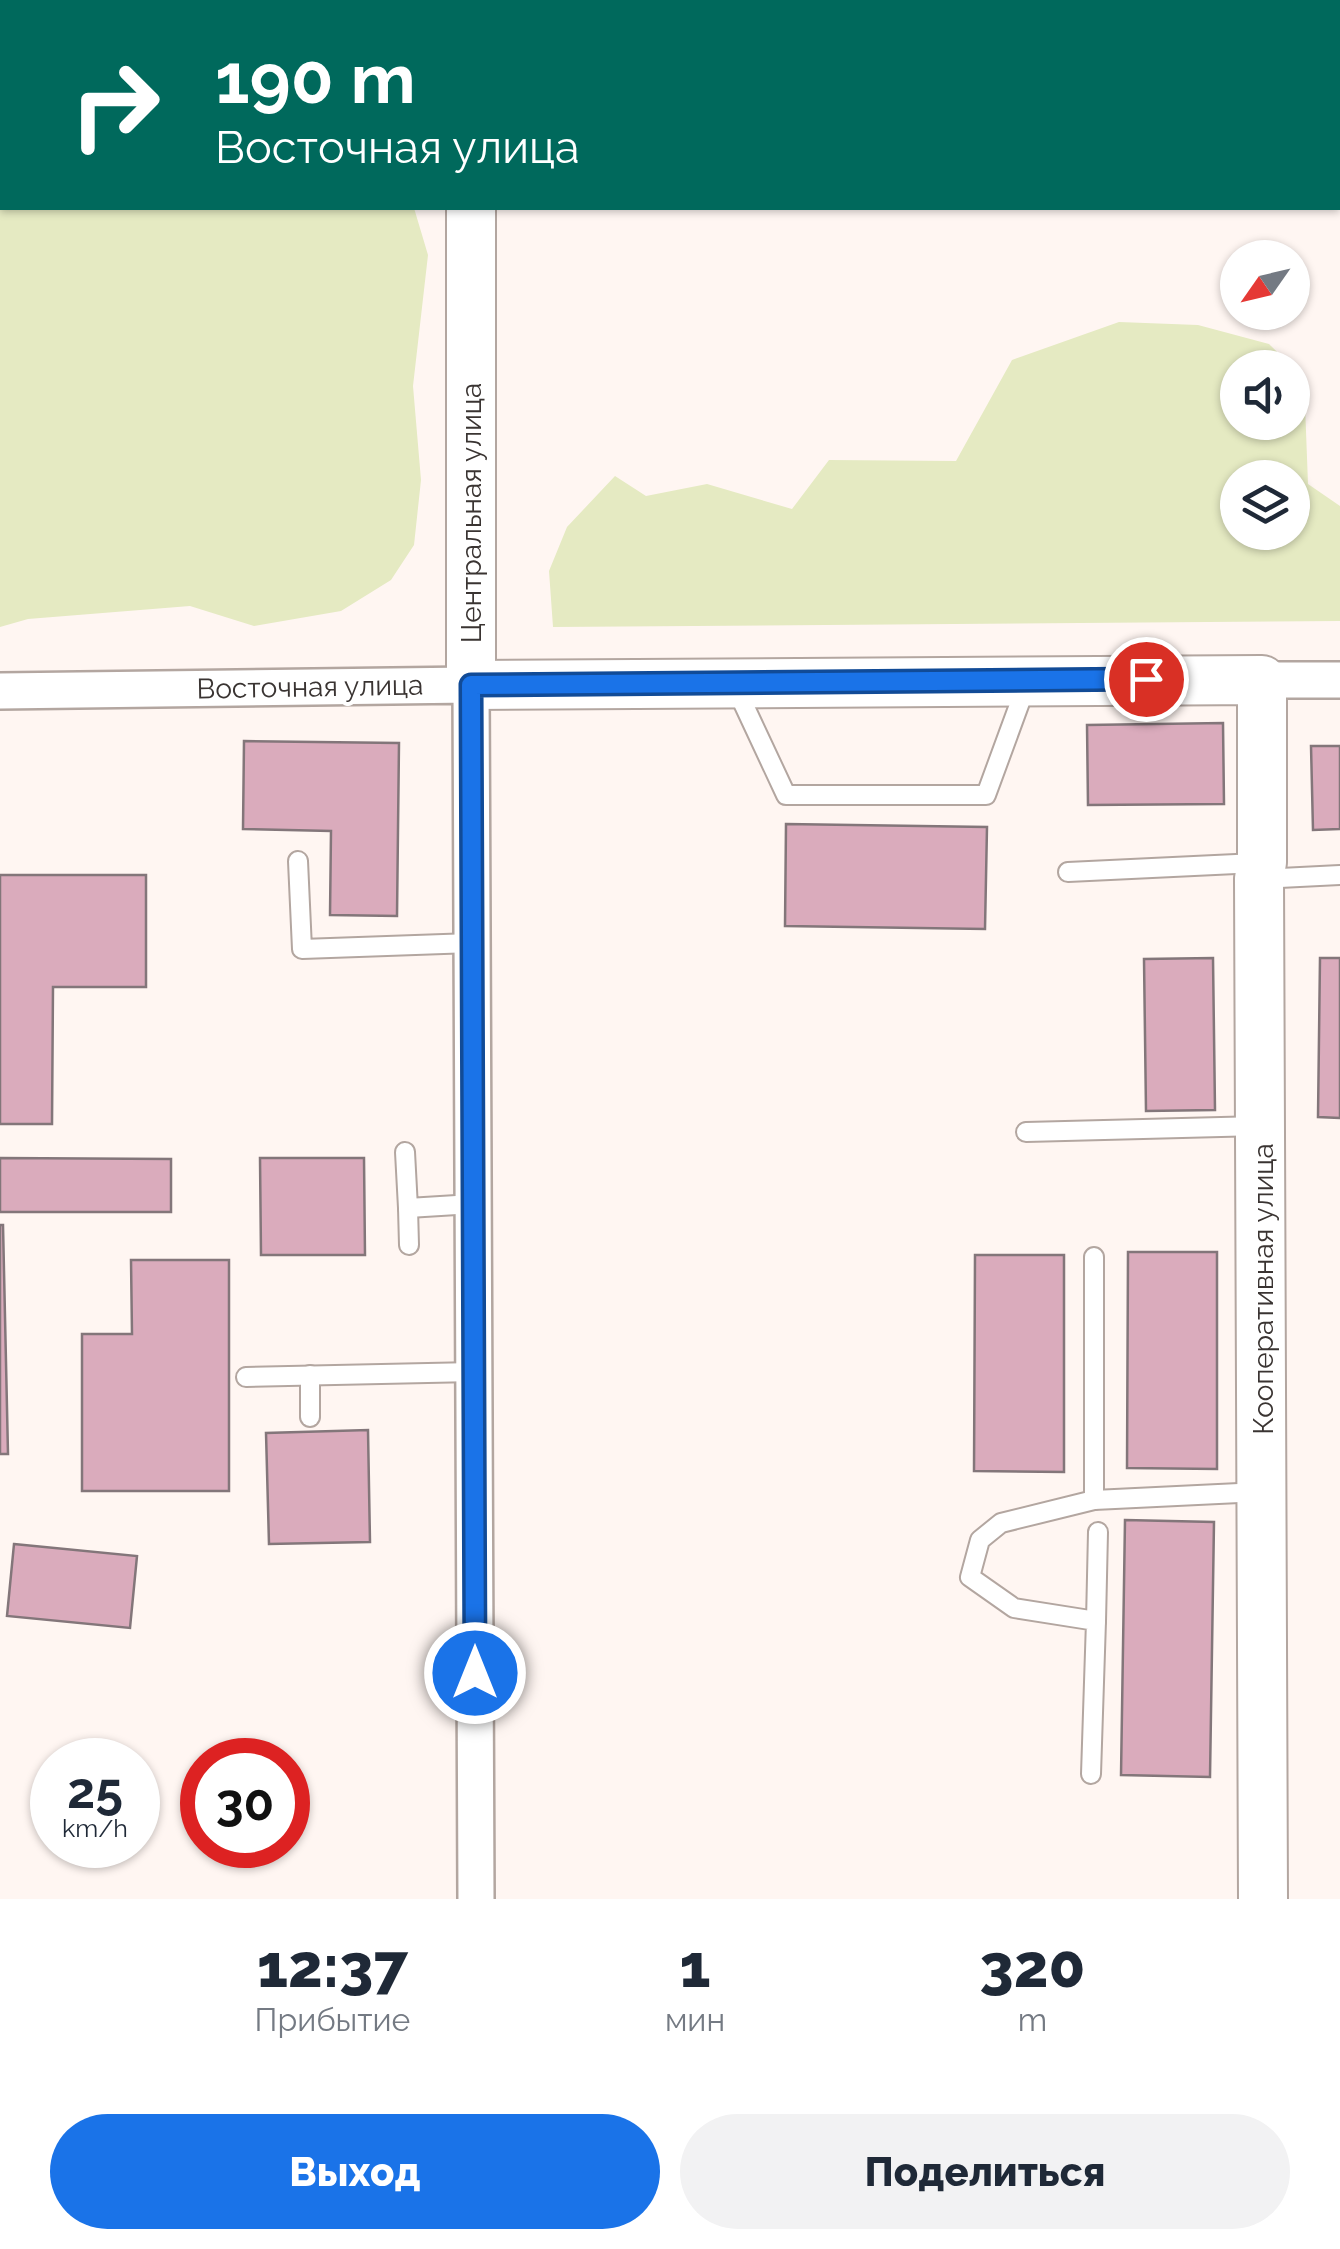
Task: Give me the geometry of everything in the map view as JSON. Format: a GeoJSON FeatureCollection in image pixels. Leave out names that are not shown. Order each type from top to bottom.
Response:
{"type":"FeatureCollection","features":[{"type":"Feature","properties":{"kind":"street","name":"Центральная улица"},"geometry":{"type":"LineString","coordinates":[[471,210],[476,1899]]}},
{"type":"Feature","properties":{"kind":"street","name":"Восточная улица"},"geometry":{"type":"LineString","coordinates":[[0,691],[1028,679],[1340,680]]}},
{"type":"Feature","properties":{"kind":"street","name":"Кооперативная улица"},"geometry":{"type":"LineString","coordinates":[[1262,680],[1263,1899]]}},
{"type":"Feature","properties":{"kind":"lane"},"geometry":{"type":"LineString","coordinates":[[734,683],[786,795],[986,795],[1028,679]]}},
{"type":"Feature","properties":{"kind":"lane"},"geometry":{"type":"LineString","coordinates":[[298,861],[302,949],[472,943]]}},
{"type":"Feature","properties":{"kind":"lane"},"geometry":{"type":"LineString","coordinates":[[1068,872],[1261,871],[1340,875]]}},
{"type":"Feature","properties":{"kind":"lane"},"geometry":{"type":"LineString","coordinates":[[1026,1132],[1262,1126]]}},
{"type":"Feature","properties":{"kind":"lane"},"geometry":{"type":"LineString","coordinates":[[405,1152],[409,1244]]}},
{"type":"Feature","properties":{"kind":"lane"},"geometry":{"type":"LineString","coordinates":[[408,1208],[473,1204]]}},
{"type":"Feature","properties":{"kind":"lane"},"geometry":{"type":"LineString","coordinates":[[1094,1256],[1094,1500]]}},
{"type":"Feature","properties":{"kind":"lane"},"geometry":{"type":"LineString","coordinates":[[246,1377],[474,1372]]}},
{"type":"Feature","properties":{"kind":"lane"},"geometry":{"type":"LineString","coordinates":[[310,1376],[310,1417]]}},
{"type":"Feature","properties":{"kind":"lane"},"geometry":{"type":"LineString","coordinates":[[1096,1621],[1014,1608],[970,1577],[980,1540],[1001,1523],[1094,1500],[1262,1492]]}},
{"type":"Feature","properties":{"kind":"lane"},"geometry":{"type":"LineString","coordinates":[[1091,1774],[1098,1532]]}},
{"type":"Feature","properties":{"kind":"green space"},"geometry":{"type":"Polygon","coordinates":[[[0,210],[415,210],[428,255],[413,386],[421,480],[414,545],[391,580],[341,611],[254,626],[190,606],[28,619],[0,627],[0,210]]]}},
{"type":"Feature","properties":{"kind":"green space"},"geometry":{"type":"Polygon","coordinates":[[[1119,322],[1198,325],[1269,344],[1275,350],[1220,350],[1220,440],[1306,440],[1307,460],[1220,460],[1220,550],[1310,550],[1310,485],[1340,506],[1340,621],[553,627],[549,571],[567,527],[615,476],[646,496],[707,484],[792,509],[829,460],[956,461],[1012,360],[1119,322]]]}},
{"type":"Feature","properties":{"kind":"building"},"geometry":{"type":"Polygon","coordinates":[[[1223,723],[1224,804],[1088,805],[1087,725],[1223,723]]]}},
{"type":"Feature","properties":{"kind":"building"},"geometry":{"type":"Polygon","coordinates":[[[244,741],[399,743],[397,916],[330,915],[331,831],[243,829],[244,741]]]}},
{"type":"Feature","properties":{"kind":"building"},"geometry":{"type":"Polygon","coordinates":[[[1311,746],[1340,746],[1340,829],[1313,830],[1311,746]]]}},
{"type":"Feature","properties":{"kind":"building"},"geometry":{"type":"Polygon","coordinates":[[[786,824],[987,827],[985,929],[785,926],[786,824]]]}},
{"type":"Feature","properties":{"kind":"building"},"geometry":{"type":"Polygon","coordinates":[[[0,875],[146,875],[146,987],[53,987],[52,1124],[0,1124],[0,875]]]}},
{"type":"Feature","properties":{"kind":"building"},"geometry":{"type":"Polygon","coordinates":[[[1213,958],[1215,1110],[1146,1111],[1144,959],[1213,958]]]}},
{"type":"Feature","properties":{"kind":"building"},"geometry":{"type":"Polygon","coordinates":[[[1320,958],[1340,958],[1340,1118],[1318,1117],[1320,958]]]}},
{"type":"Feature","properties":{"kind":"building"},"geometry":{"type":"Polygon","coordinates":[[[0,1158],[171,1159],[171,1212],[0,1212],[0,1158]]]}},
{"type":"Feature","properties":{"kind":"building"},"geometry":{"type":"Polygon","coordinates":[[[260,1158],[364,1158],[365,1255],[261,1255],[260,1158]]]}},
{"type":"Feature","properties":{"kind":"building"},"geometry":{"type":"Polygon","coordinates":[[[3,1225],[8,1454],[0,1454],[3,1225]]]}},
{"type":"Feature","properties":{"kind":"building"},"geometry":{"type":"Polygon","coordinates":[[[1128,1252],[1217,1252],[1217,1469],[1127,1468],[1128,1252]]]}},
{"type":"Feature","properties":{"kind":"building"},"geometry":{"type":"Polygon","coordinates":[[[975,1255],[1064,1255],[1064,1472],[974,1471],[975,1255]]]}},
{"type":"Feature","properties":{"kind":"building"},"geometry":{"type":"Polygon","coordinates":[[[131,1260],[229,1260],[229,1491],[82,1491],[82,1334],[132,1334],[131,1260]]]}},
{"type":"Feature","properties":{"kind":"building"},"geometry":{"type":"Polygon","coordinates":[[[368,1430],[370,1542],[269,1544],[266,1433],[368,1430]]]}},
{"type":"Feature","properties":{"kind":"building"},"geometry":{"type":"Polygon","coordinates":[[[1125,1520],[1214,1522],[1210,1777],[1121,1775],[1125,1520]]]}},
{"type":"Feature","properties":{"kind":"building"},"geometry":{"type":"Polygon","coordinates":[[[14,1544],[137,1556],[130,1628],[7,1616],[14,1544]]]}},
{"type":"Feature","properties":{"kind":"route"},"geometry":{"type":"LineString","coordinates":[[475,1673],[471,685],[1146,679]]}}]}
